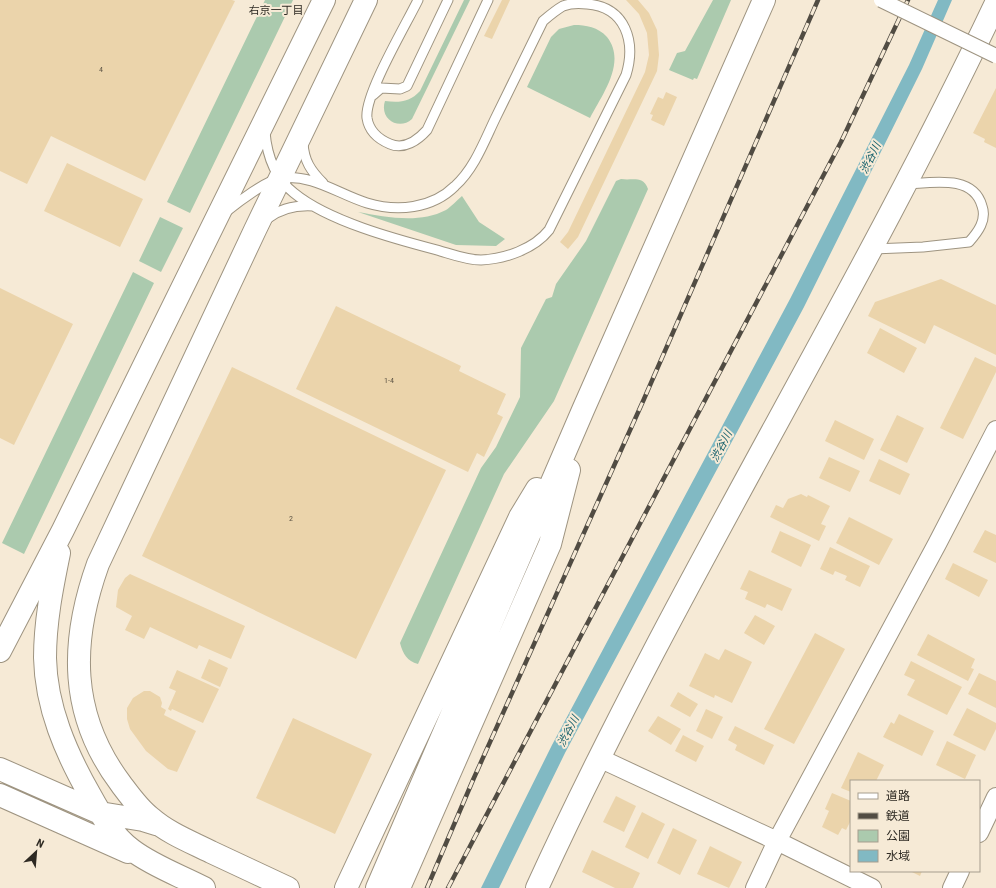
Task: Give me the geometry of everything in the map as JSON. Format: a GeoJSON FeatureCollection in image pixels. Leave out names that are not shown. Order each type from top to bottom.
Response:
{"type":"FeatureCollection","features":[{"type":"Feature","properties":{"kind":"street"},"geometry":{"type":"LineString","coordinates":[[0,651],[64,530],[324,0]]}},
{"type":"Feature","properties":{"kind":"street"},"geometry":{"type":"LineString","coordinates":[[163,827],[144,812],[109,768],[89,726],[81,694],[78,660],[87,593],[98,564],[254,230],[366,0]]}},
{"type":"Feature","properties":{"kind":"street"},"geometry":{"type":"LineString","coordinates":[[377,888],[583,410],[764,0]]}},
{"type":"Feature","properties":{"kind":"street"},"geometry":{"type":"LineString","coordinates":[[881,0],[996,56]]}},
{"type":"Feature","properties":{"kind":"street"},"geometry":{"type":"LineString","coordinates":[[537,888],[599,758],[906,184],[996,3]]}},
{"type":"Feature","properties":{"kind":"street"},"geometry":{"type":"LineString","coordinates":[[346,888],[520,517],[583,410]]}},
{"type":"Feature","properties":{"kind":"street"},"geometry":{"type":"LineString","coordinates":[[399,888],[550,544],[583,410]]}},
{"type":"Feature","properties":{"kind":"street"},"geometry":{"type":"LineString","coordinates":[[755,888],[778,841],[937,544],[996,430]]}},
{"type":"Feature","properties":{"kind":"street"},"geometry":{"type":"LineString","coordinates":[[64,530],[50,600],[45,659],[58,728],[68,755],[100,813],[124,844],[147,859]]}},
{"type":"Feature","properties":{"kind":"street"},"geometry":{"type":"LineString","coordinates":[[599,758],[778,841],[872,888]]}},
{"type":"Feature","properties":{"kind":"street"},"geometry":{"type":"LineString","coordinates":[[0,768],[100,813],[143,820],[163,827],[288,888]]}},
{"type":"Feature","properties":{"kind":"street"},"geometry":{"type":"LineString","coordinates":[[56,821],[87,818],[100,813],[108,802],[110,794],[109,768]]}},
{"type":"Feature","properties":{"kind":"street"},"geometry":{"type":"LineString","coordinates":[[0,795],[56,821],[147,859],[204,888]]}},
{"type":"Feature","properties":{"kind":"street"},"geometry":{"type":"LineString","coordinates":[[980,830],[996,797]]}},
{"type":"Feature","properties":{"kind":"street"},"geometry":{"type":"LineString","coordinates":[[952,888],[960,872]]}},
{"type":"Feature","properties":{"kind":"lane"},"geometry":{"type":"LineString","coordinates":[[314,20],[336,0]]}},
{"type":"Feature","properties":{"kind":"lane"},"geometry":{"type":"LineString","coordinates":[[418,0],[370,97],[367,116],[373,132],[379,138],[396,146],[411,143],[423,135],[427,130],[488,0]]}},
{"type":"Feature","properties":{"kind":"lane"},"geometry":{"type":"LineString","coordinates":[[370,97],[381,88],[400,89],[407,86],[448,0]]}},
{"type":"Feature","properties":{"kind":"lane"},"geometry":{"type":"LineString","coordinates":[[215,222],[243,198],[279,178],[302,177],[324,184],[367,203],[395,208],[417,206],[435,201],[455,186],[478,155],[543,20],[564,6],[577,3],[600,6],[610,10],[620,20],[630,43],[630,57],[626,74],[555,219],[542,239],[520,251],[503,256],[472,259],[406,242],[356,225],[315,206],[294,193],[279,178],[268,154],[264,123]]}},
{"type":"Feature","properties":{"kind":"lane"},"geometry":{"type":"LineString","coordinates":[[302,130],[304,154],[309,168],[324,184]]}},
{"type":"Feature","properties":{"kind":"lane"},"geometry":{"type":"LineString","coordinates":[[871,249],[923,247],[969,242],[980,230],[984,212],[980,196],[968,186],[952,182],[906,184]]}},
{"type":"Feature","properties":{"kind":"lane"},"geometry":{"type":"LineString","coordinates":[[254,230],[275,212],[289,207],[315,206]]}},
{"type":"Feature","properties":{"kind":"green space"},"geometry":{"type":"Polygon","coordinates":[[[265,0],[293,0],[190,213],[167,202],[265,0]]]}},
{"type":"Feature","properties":{"kind":"green space"},"geometry":{"type":"Polygon","coordinates":[[[464,0],[470,0],[412,119],[401,124],[391,121],[387,118],[385,113],[385,101],[395,102],[408,100],[420,91],[464,0]]]}},
{"type":"Feature","properties":{"kind":"green space"},"geometry":{"type":"Polygon","coordinates":[[[713,0],[731,0],[697,79],[694,78],[693,80],[669,70],[677,53],[685,51],[713,0]]]}},
{"type":"Feature","properties":{"kind":"green space"},"geometry":{"type":"Polygon","coordinates":[[[574,25],[592,27],[600,31],[607,37],[613,47],[614,68],[606,89],[590,118],[527,87],[551,37],[559,29],[574,25]]]}},
{"type":"Feature","properties":{"kind":"green space"},"geometry":{"type":"Polygon","coordinates":[[[621,179],[640,180],[648,189],[554,401],[504,474],[418,664],[414,663],[406,656],[400,643],[481,468],[496,447],[520,397],[521,348],[546,299],[552,297],[556,284],[586,241],[616,181],[621,179]]]}},
{"type":"Feature","properties":{"kind":"green space"},"geometry":{"type":"Polygon","coordinates":[[[462,196],[479,222],[505,239],[496,246],[456,245],[358,212],[402,218],[425,217],[446,210],[462,196]]]}},
{"type":"Feature","properties":{"kind":"green space"},"geometry":{"type":"Polygon","coordinates":[[[160,217],[183,228],[161,272],[139,261],[160,217]]]}},
{"type":"Feature","properties":{"kind":"green space"},"geometry":{"type":"Polygon","coordinates":[[[133,272],[154,283],[24,554],[2,543],[133,272]]]}},
{"type":"Feature","properties":{"kind":"water","name":"渋谷川"},"geometry":{"type":"Polygon","coordinates":[[[938,0],[952,0],[922,69],[804,307],[565,753],[499,888],[481,888],[552,745],[790,299],[909,65],[938,0]]]}},
{"type":"Feature","properties":{"kind":"building"},"geometry":{"type":"Polygon","coordinates":[[[0,0],[235,1],[145,181],[51,136],[27,184],[0,171],[0,0]]]}},
{"type":"Feature","properties":{"kind":"building"},"geometry":{"type":"Polygon","coordinates":[[[502,0],[510,0],[492,39],[484,36],[502,0]]]}},
{"type":"Feature","properties":{"kind":"building"},"geometry":{"type":"Polygon","coordinates":[[[626,0],[638,0],[649,13],[657,30],[659,55],[657,71],[578,237],[568,249],[560,242],[568,232],[645,72],[649,55],[647,33],[639,14],[626,0]]]}},
{"type":"Feature","properties":{"kind":"building"},"geometry":{"type":"Polygon","coordinates":[[[996,88],[996,148],[984,142],[985,139],[973,133],[996,88]]]}},
{"type":"Feature","properties":{"kind":"building"},"geometry":{"type":"Polygon","coordinates":[[[666,92],[677,97],[664,126],[651,120],[653,115],[650,114],[658,97],[663,99],[666,92]]]}},
{"type":"Feature","properties":{"kind":"building"},"geometry":{"type":"Polygon","coordinates":[[[67,163],[143,199],[120,247],[44,211],[67,163]]]}},
{"type":"Feature","properties":{"kind":"building"},"geometry":{"type":"Polygon","coordinates":[[[941,279],[996,305],[996,355],[934,325],[925,344],[868,316],[875,302],[941,279]]]}},
{"type":"Feature","properties":{"kind":"building"},"geometry":{"type":"Polygon","coordinates":[[[0,288],[73,324],[14,445],[0,438],[0,288]]]}},
{"type":"Feature","properties":{"kind":"building"},"geometry":{"type":"Polygon","coordinates":[[[336,306],[461,366],[459,371],[506,394],[497,414],[503,417],[484,457],[477,453],[468,472],[296,389],[336,306]]]}},
{"type":"Feature","properties":{"kind":"building"},"geometry":{"type":"Polygon","coordinates":[[[880,328],[917,348],[904,373],[867,353],[880,328]]]}},
{"type":"Feature","properties":{"kind":"building"},"geometry":{"type":"Polygon","coordinates":[[[975,357],[996,367],[996,372],[963,439],[940,428],[975,357]]]}},
{"type":"Feature","properties":{"kind":"building"},"geometry":{"type":"Polygon","coordinates":[[[232,367],[446,470],[356,659],[142,556],[232,367]]]}},
{"type":"Feature","properties":{"kind":"building"},"geometry":{"type":"Polygon","coordinates":[[[897,415],[924,428],[907,463],[880,450],[897,415]]]}},
{"type":"Feature","properties":{"kind":"building"},"geometry":{"type":"Polygon","coordinates":[[[835,420],[874,439],[864,460],[825,441],[835,420]]]}},
{"type":"Feature","properties":{"kind":"building"},"geometry":{"type":"Polygon","coordinates":[[[829,457],[860,471],[850,492],[819,478],[829,457]]]}},
{"type":"Feature","properties":{"kind":"building"},"geometry":{"type":"Polygon","coordinates":[[[879,459],[910,474],[900,495],[869,481],[879,459]]]}},
{"type":"Feature","properties":{"kind":"building"},"geometry":{"type":"Polygon","coordinates":[[[801,494],[807,497],[808,495],[830,506],[821,524],[826,526],[819,541],[770,517],[776,505],[783,508],[788,499],[801,494]]]}},
{"type":"Feature","properties":{"kind":"building"},"geometry":{"type":"Polygon","coordinates":[[[849,517],[893,539],[879,565],[836,543],[849,517]]]}},
{"type":"Feature","properties":{"kind":"building"},"geometry":{"type":"Polygon","coordinates":[[[985,530],[996,535],[996,563],[973,552],[985,530]]]}},
{"type":"Feature","properties":{"kind":"building"},"geometry":{"type":"Polygon","coordinates":[[[780,531],[811,545],[801,567],[771,552],[780,531]]]}},
{"type":"Feature","properties":{"kind":"building"},"geometry":{"type":"Polygon","coordinates":[[[830,547],[870,566],[860,587],[845,580],[847,576],[835,571],[833,575],[820,569],[830,547]]]}},
{"type":"Feature","properties":{"kind":"building"},"geometry":{"type":"Polygon","coordinates":[[[953,563],[988,580],[979,597],[945,579],[953,563]]]}},
{"type":"Feature","properties":{"kind":"building"},"geometry":{"type":"Polygon","coordinates":[[[749,570],[792,589],[782,611],[767,604],[765,608],[745,599],[748,592],[740,589],[749,570]]]}},
{"type":"Feature","properties":{"kind":"building"},"geometry":{"type":"Polygon","coordinates":[[[130,574],[245,626],[231,659],[199,645],[197,649],[150,627],[144,639],[125,630],[132,616],[116,607],[118,590],[125,578],[130,574]]]}},
{"type":"Feature","properties":{"kind":"building"},"geometry":{"type":"Polygon","coordinates":[[[755,615],[775,626],[764,645],[744,633],[755,615]]]}},
{"type":"Feature","properties":{"kind":"building"},"geometry":{"type":"Polygon","coordinates":[[[815,633],[845,649],[794,744],[764,729],[815,633]]]}},
{"type":"Feature","properties":{"kind":"building"},"geometry":{"type":"Polygon","coordinates":[[[928,634],[975,659],[971,668],[974,669],[968,681],[917,655],[928,634]]]}},
{"type":"Feature","properties":{"kind":"building"},"geometry":{"type":"Polygon","coordinates":[[[725,649],[752,662],[732,703],[715,695],[714,698],[689,686],[705,653],[719,660],[725,649]]]}},
{"type":"Feature","properties":{"kind":"building"},"geometry":{"type":"Polygon","coordinates":[[[209,659],[228,668],[220,687],[201,678],[209,659]]]}},
{"type":"Feature","properties":{"kind":"building"},"geometry":{"type":"Polygon","coordinates":[[[911,661],[962,687],[947,715],[907,695],[915,680],[904,675],[911,661]]]}},
{"type":"Feature","properties":{"kind":"building"},"geometry":{"type":"Polygon","coordinates":[[[177,670],[219,689],[203,723],[172,709],[171,711],[168,709],[176,691],[169,688],[177,670]]]}},
{"type":"Feature","properties":{"kind":"building"},"geometry":{"type":"Polygon","coordinates":[[[979,673],[996,681],[996,708],[968,694],[979,673]]]}},
{"type":"Feature","properties":{"kind":"building"},"geometry":{"type":"Polygon","coordinates":[[[144,691],[150,691],[160,697],[162,703],[161,707],[166,710],[164,715],[196,731],[177,772],[168,769],[146,751],[130,729],[127,719],[127,708],[133,698],[144,691]]]}},
{"type":"Feature","properties":{"kind":"building"},"geometry":{"type":"Polygon","coordinates":[[[678,692],[698,704],[690,717],[670,706],[678,692]]]}},
{"type":"Feature","properties":{"kind":"building"},"geometry":{"type":"Polygon","coordinates":[[[967,708],[996,723],[996,729],[985,751],[953,735],[967,708]]]}},
{"type":"Feature","properties":{"kind":"building"},"geometry":{"type":"Polygon","coordinates":[[[706,709],[723,717],[712,739],[696,731],[706,709]]]}},
{"type":"Feature","properties":{"kind":"building"},"geometry":{"type":"Polygon","coordinates":[[[899,714],[934,731],[922,756],[883,737],[891,722],[894,724],[899,714]]]}},
{"type":"Feature","properties":{"kind":"building"},"geometry":{"type":"Polygon","coordinates":[[[658,716],[681,729],[671,745],[648,731],[658,716]]]}},
{"type":"Feature","properties":{"kind":"building"},"geometry":{"type":"Polygon","coordinates":[[[293,718],[372,754],[335,834],[256,798],[293,718]]]}},
{"type":"Feature","properties":{"kind":"building"},"geometry":{"type":"Polygon","coordinates":[[[735,726],[774,745],[764,765],[735,750],[737,745],[728,740],[735,726]]]}},
{"type":"Feature","properties":{"kind":"building"},"geometry":{"type":"Polygon","coordinates":[[[683,735],[704,746],[696,762],[675,751],[683,735]]]}},
{"type":"Feature","properties":{"kind":"building"},"geometry":{"type":"Polygon","coordinates":[[[947,741],[976,755],[965,779],[936,765],[947,741]]]}},
{"type":"Feature","properties":{"kind":"building"},"geometry":{"type":"Polygon","coordinates":[[[858,752],[884,765],[876,780],[850,780],[850,792],[841,788],[858,752]]]}},
{"type":"Feature","properties":{"kind":"building"},"geometry":{"type":"Polygon","coordinates":[[[832,793],[850,801],[850,822],[846,830],[842,828],[838,835],[822,827],[829,811],[825,809],[832,793]]]}},
{"type":"Feature","properties":{"kind":"building"},"geometry":{"type":"Polygon","coordinates":[[[616,796],[636,806],[624,832],[603,822],[616,796]]]}},
{"type":"Feature","properties":{"kind":"building"},"geometry":{"type":"Polygon","coordinates":[[[642,812],[665,824],[648,859],[625,847],[642,812]]]}},
{"type":"Feature","properties":{"kind":"building"},"geometry":{"type":"Polygon","coordinates":[[[673,828],[697,840],[680,875],[657,863],[673,828]]]}},
{"type":"Feature","properties":{"kind":"building"},"geometry":{"type":"Polygon","coordinates":[[[710,846],[742,862],[729,888],[697,874],[710,846]]]}},
{"type":"Feature","properties":{"kind":"building"},"geometry":{"type":"Polygon","coordinates":[[[592,850],[640,873],[633,888],[615,888],[582,872],[592,850]]]}},
{"type":"Feature","properties":{"kind":"building"},"geometry":{"type":"Polygon","coordinates":[[[912,872],[922,872],[920,876],[912,872]]]}},
{"type":"Feature","properties":{"kind":"railway"},"geometry":{"type":"LineString","coordinates":[[427,888],[473,780],[644,399],[818,0]]}},
{"type":"Feature","properties":{"kind":"railway"},"geometry":{"type":"LineString","coordinates":[[448,888],[841,142],[908,0]]}},
{"type":"Feature","properties":{"kind":"district","name":"右京一丁目"},"geometry":{"type":"Point","coordinates":[276,10]}}]}
